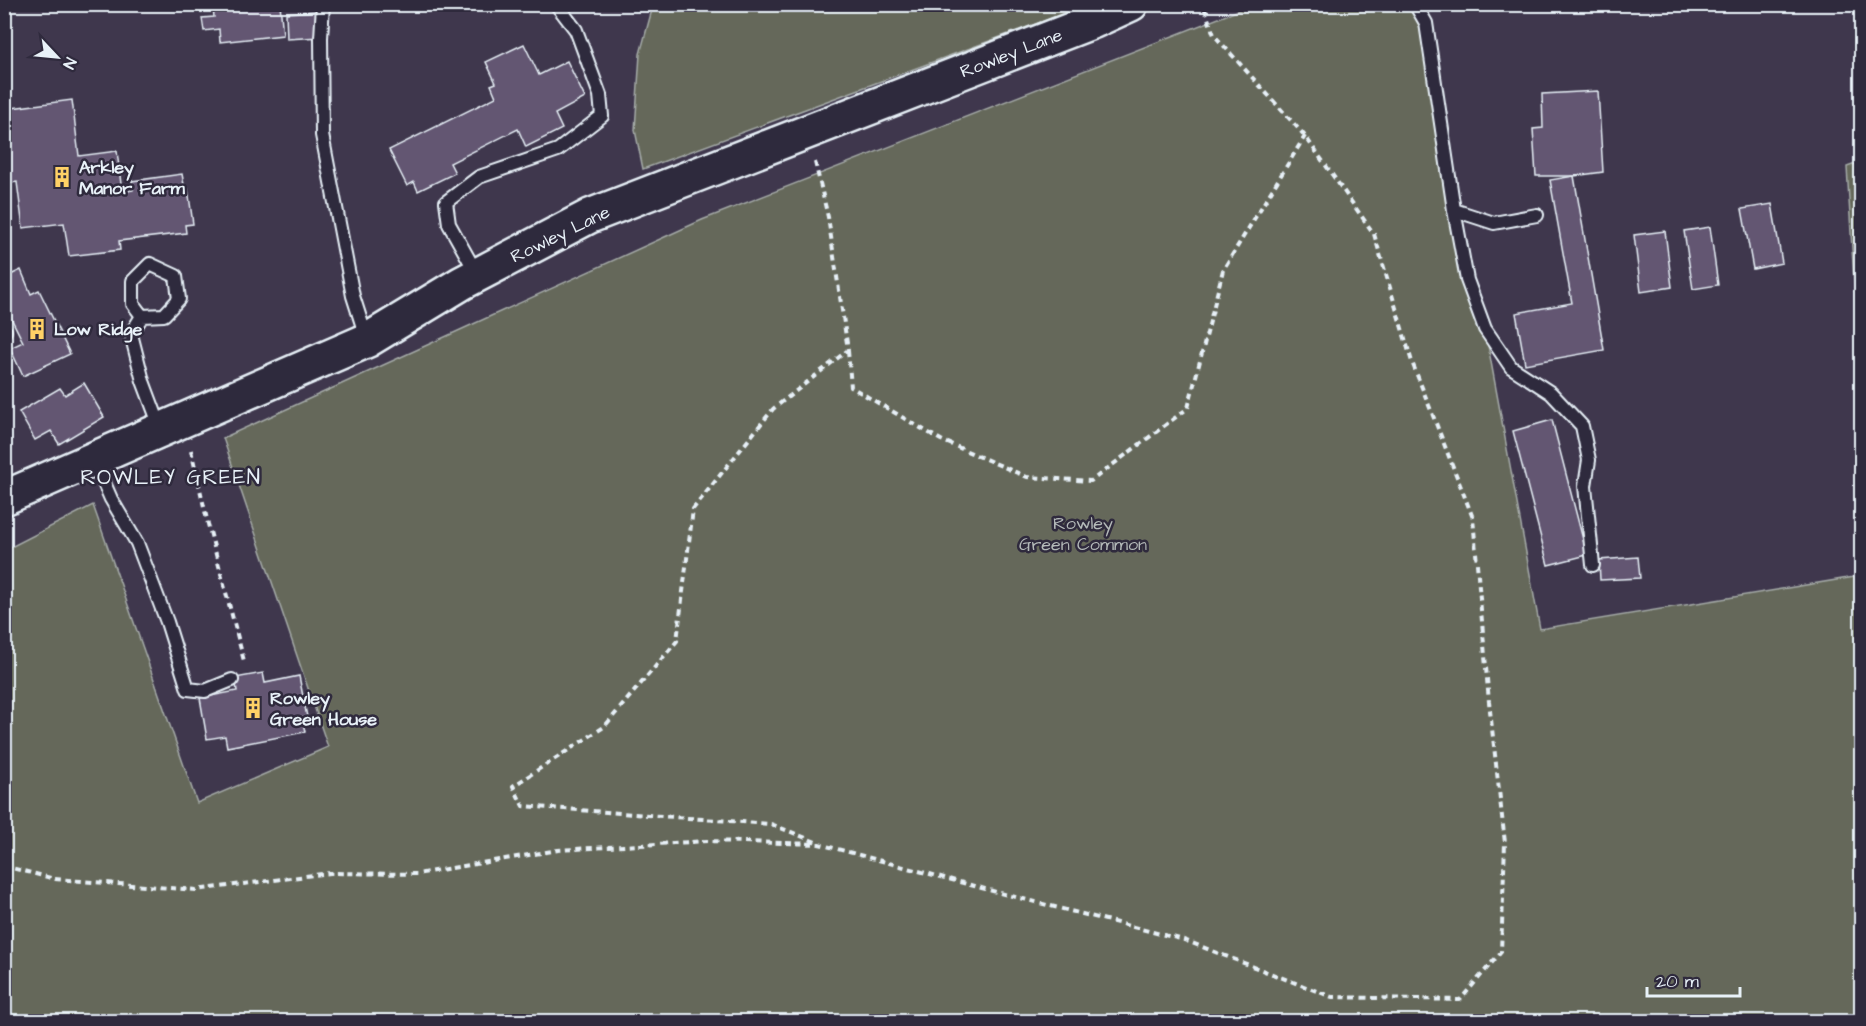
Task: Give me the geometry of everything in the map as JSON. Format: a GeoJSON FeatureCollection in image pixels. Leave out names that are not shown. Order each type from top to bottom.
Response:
{"type":"FeatureCollection","features":[{"type":"Feature","properties":{"kind":"street","name":"Rowley Lane"},"geometry":{"type":"LineString","coordinates":[[5,493],[94,459],[368,340],[477,275],[590,216],[1094,21],[1131,4]]}},
{"type":"Feature","properties":{"kind":"lane"},"geometry":{"type":"LineString","coordinates":[[323,4],[322,135],[353,296],[368,340]]}},
{"type":"Feature","properties":{"kind":"lane"},"geometry":{"type":"LineString","coordinates":[[477,275],[449,224],[446,202],[479,177],[558,150],[602,116],[600,95],[576,30],[556,4]]}},
{"type":"Feature","properties":{"kind":"lane"},"geometry":{"type":"LineString","coordinates":[[1415,4],[1426,23]]}},
{"type":"Feature","properties":{"kind":"lane"},"geometry":{"type":"LineString","coordinates":[[1422,4],[1467,280],[1485,329],[1511,367],[1551,393],[1582,426],[1589,460],[1585,486],[1593,566]]}},
{"type":"Feature","properties":{"kind":"lane"},"geometry":{"type":"LineString","coordinates":[[1454,210],[1494,223],[1537,215]]}},
{"type":"Feature","properties":{"kind":"lane"},"geometry":{"type":"LineString","coordinates":[[150,264],[176,276],[179,299],[164,315],[142,316],[133,304],[133,281],[150,264]]}},
{"type":"Feature","properties":{"kind":"lane"},"geometry":{"type":"LineString","coordinates":[[142,316],[131,334],[143,381],[170,425]]}},
{"type":"Feature","properties":{"kind":"lane"},"geometry":{"type":"LineString","coordinates":[[94,459],[111,500],[137,543],[167,622],[188,689],[205,691],[232,680]]}},
{"type":"Feature","properties":{"kind":"path"},"geometry":{"type":"LineString","coordinates":[[848,350],[773,409],[693,509],[677,641],[604,727],[513,786],[524,806],[771,824],[819,844],[1184,940],[1332,997],[1460,999],[1501,952],[1505,843],[1489,702],[1473,518],[1412,362],[1374,234],[1305,136],[1214,35],[1203,4]]}},
{"type":"Feature","properties":{"kind":"path"},"geometry":{"type":"LineString","coordinates":[[804,133],[818,170],[828,217],[848,350],[851,387],[941,440],[1028,477],[1091,481],[1188,408],[1223,270],[1305,136]]}},
{"type":"Feature","properties":{"kind":"path"},"geometry":{"type":"LineString","coordinates":[[170,425],[193,454],[208,524],[247,670],[232,674],[232,680]]}},
{"type":"Feature","properties":{"kind":"path"},"geometry":{"type":"LineString","coordinates":[[4,866],[55,879],[196,890],[330,873],[417,874],[558,850],[707,841],[819,844]]}},
{"type":"Feature","properties":{"kind":"green space"},"geometry":{"type":"Polygon","coordinates":[[[1087,5],[643,169],[635,130],[640,54],[653,6],[1087,5]]]}},
{"type":"Feature","properties":{"kind":"green space","name":"Rowley Green Common"},"geometry":{"type":"Polygon","coordinates":[[[1252,5],[1415,5],[1427,26],[1455,212],[1485,329],[1540,629],[1861,576],[1861,1021],[5,1022],[5,550],[93,505],[197,803],[328,747],[223,438],[702,220],[1252,5]]]}},
{"type":"Feature","properties":{"kind":"green space"},"geometry":{"type":"Polygon","coordinates":[[[1862,162],[1861,395],[1847,167],[1862,162]]]}},
{"type":"Feature","properties":{"kind":"building"},"geometry":{"type":"Polygon","coordinates":[[[242,4],[280,4],[283,35],[220,42],[219,29],[204,31],[202,18],[214,17],[213,8],[242,4]]]}},
{"type":"Feature","properties":{"kind":"building"},"geometry":{"type":"Polygon","coordinates":[[[318,11],[320,37],[287,39],[286,13],[318,11]]]}},
{"type":"Feature","properties":{"kind":"building"},"geometry":{"type":"Polygon","coordinates":[[[524,44],[539,75],[567,61],[585,98],[555,114],[562,129],[526,147],[518,129],[450,163],[455,173],[418,191],[414,182],[407,186],[389,150],[496,97],[491,85],[496,83],[486,62],[524,44]]]}},
{"type":"Feature","properties":{"kind":"building"},"geometry":{"type":"Polygon","coordinates":[[[1598,91],[1603,172],[1574,176],[1536,176],[1533,129],[1543,128],[1542,94],[1598,91]]]}},
{"type":"Feature","properties":{"kind":"building","name":"Arkley Manor Farm"},"geometry":{"type":"Polygon","coordinates":[[[72,100],[79,156],[117,151],[122,192],[133,190],[132,181],[182,174],[185,190],[188,189],[193,224],[185,225],[186,233],[119,241],[120,250],[69,256],[64,223],[23,228],[17,182],[4,184],[4,109],[72,100]]]}},
{"type":"Feature","properties":{"kind":"building"},"geometry":{"type":"Polygon","coordinates":[[[1574,176],[1604,350],[1525,364],[1516,313],[1572,303],[1550,180],[1574,176]]]}},
{"type":"Feature","properties":{"kind":"building"},"geometry":{"type":"Polygon","coordinates":[[[1772,204],[1782,263],[1753,269],[1742,209],[1772,204]]]}},
{"type":"Feature","properties":{"kind":"building"},"geometry":{"type":"Polygon","coordinates":[[[1710,227],[1718,285],[1693,289],[1684,231],[1710,227]]]}},
{"type":"Feature","properties":{"kind":"building"},"geometry":{"type":"Polygon","coordinates":[[[1665,231],[1672,287],[1641,292],[1634,235],[1665,231]]]}},
{"type":"Feature","properties":{"kind":"building","name":"Low Ridge"},"geometry":{"type":"Polygon","coordinates":[[[21,270],[31,294],[39,290],[70,354],[23,376],[10,348],[23,342],[9,314],[4,316],[4,278],[21,270]]]}},
{"type":"Feature","properties":{"kind":"building"},"geometry":{"type":"Polygon","coordinates":[[[84,383],[104,417],[59,444],[51,431],[35,440],[19,412],[60,388],[65,395],[84,383]]]}},
{"type":"Feature","properties":{"kind":"building"},"geometry":{"type":"Polygon","coordinates":[[[1552,420],[1587,555],[1548,565],[1513,431],[1552,420]]]}},
{"type":"Feature","properties":{"kind":"building"},"geometry":{"type":"Polygon","coordinates":[[[1638,557],[1640,578],[1600,580],[1599,560],[1638,557]]]}},
{"type":"Feature","properties":{"kind":"building","name":"Rowley Green House"},"geometry":{"type":"Polygon","coordinates":[[[263,673],[265,683],[299,676],[307,717],[302,718],[305,732],[227,747],[225,736],[207,739],[200,698],[237,691],[235,678],[263,673]]]}},
{"type":"Feature","properties":{"kind":"place","name":"Arkley Manor Farm"},"geometry":{"type":"Point","coordinates":[62,177]}},
{"type":"Feature","properties":{"kind":"place","name":"Low Ridge"},"geometry":{"type":"Point","coordinates":[37,329]}},
{"type":"Feature","properties":{"kind":"place","name":"Rowley Green House"},"geometry":{"type":"Point","coordinates":[253,708]}},
{"type":"Feature","properties":{"kind":"district","name":"ROWLEY GREEN"},"geometry":{"type":"Point","coordinates":[171,477]}}]}
